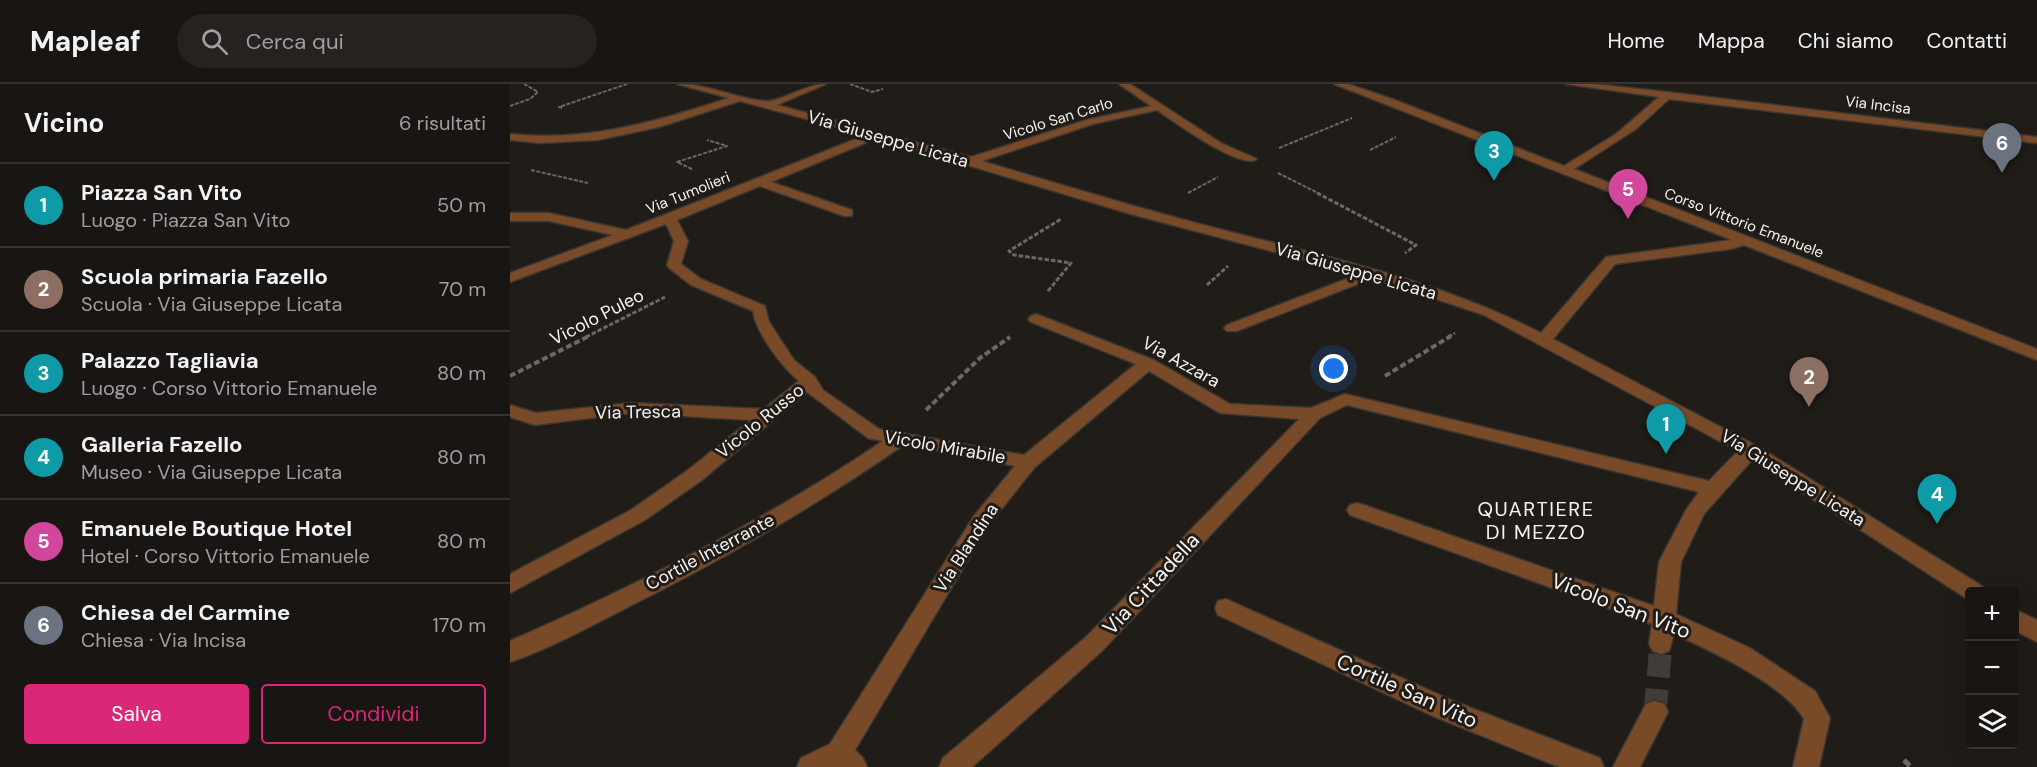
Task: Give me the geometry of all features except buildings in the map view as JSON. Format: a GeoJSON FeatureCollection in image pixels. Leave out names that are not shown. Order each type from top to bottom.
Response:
{"type":"FeatureCollection","features":[{"type":"Feature","properties":{"kind":"street","name":"Via Giuseppe Licata"},"geometry":{"type":"LineString","coordinates":[[682,84],[876,135],[1138,212],[1373,273],[1489,312],[1750,450],[1968,587]]}},
{"type":"Feature","properties":{"kind":"street"},"geometry":{"type":"LineString","coordinates":[[715,91],[734,84]]}},
{"type":"Feature","properties":{"kind":"street"},"geometry":{"type":"LineString","coordinates":[[767,105],[821,84]]}},
{"type":"Feature","properties":{"kind":"street","name":"Corso Vittorio Emanuele"},"geometry":{"type":"LineString","coordinates":[[1338,84],[1392,102],[2037,355]]}},
{"type":"Feature","properties":{"kind":"street","name":"Via Incisa"},"geometry":{"type":"LineString","coordinates":[[1571,84],[1667,95],[1710,95],[2037,140]]}},
{"type":"Feature","properties":{"kind":"street"},"geometry":{"type":"LineString","coordinates":[[1130,85],[1158,108],[1217,145],[1251,159]]}},
{"type":"Feature","properties":{"kind":"street"},"geometry":{"type":"LineString","coordinates":[[1565,170],[1604,147],[1652,113],[1667,95]]}},
{"type":"Feature","properties":{"kind":"street"},"geometry":{"type":"LineString","coordinates":[[510,137],[562,142],[616,136],[740,98]]}},
{"type":"Feature","properties":{"kind":"street","name":"Vicolo San Carlo"},"geometry":{"type":"LineString","coordinates":[[968,162],[1090,122],[1158,108]]}},
{"type":"Feature","properties":{"kind":"street","name":"Via Tumolieri"},"geometry":{"type":"LineString","coordinates":[[510,278],[670,219],[876,135]]}},
{"type":"Feature","properties":{"kind":"street"},"geometry":{"type":"LineString","coordinates":[[761,182],[848,213]]}},
{"type":"Feature","properties":{"kind":"street"},"geometry":{"type":"LineString","coordinates":[[510,217],[549,217],[627,234]]}},
{"type":"Feature","properties":{"kind":"street","name":"Vicolo Russo"},"geometry":{"type":"LineString","coordinates":[[510,584],[639,515],[695,475],[809,381],[788,363],[769,330],[762,323],[760,309],[696,282],[674,265],[681,240],[670,219]]}},
{"type":"Feature","properties":{"kind":"street"},"geometry":{"type":"LineString","coordinates":[[1544,340],[1611,260],[1731,244],[1744,240]]}},
{"type":"Feature","properties":{"kind":"street"},"geometry":{"type":"LineString","coordinates":[[1232,328],[1373,273]]}},
{"type":"Feature","properties":{"kind":"street","name":"Via Azzara"},"geometry":{"type":"LineString","coordinates":[[1035,319],[1148,363],[1226,409],[1314,414]]}},
{"type":"Feature","properties":{"kind":"street","name":"Via Blandina"},"geometry":{"type":"LineString","coordinates":[[846,760],[981,521],[1028,462],[1148,363]]}},
{"type":"Feature","properties":{"kind":"street","name":"Vicolo Mirabile"},"geometry":{"type":"LineString","coordinates":[[809,381],[816,393],[874,434],[902,436],[1028,462]]}},
{"type":"Feature","properties":{"kind":"street","name":"Via Cittadella"},"geometry":{"type":"LineString","coordinates":[[952,767],[1093,645],[1314,414],[1346,399],[1713,489]]}},
{"type":"Feature","properties":{"kind":"street","name":"Via Tresca"},"geometry":{"type":"LineString","coordinates":[[510,411],[535,419],[631,408],[767,415]]}},
{"type":"Feature","properties":{"kind":"street","name":"Cortile Interrante"},"geometry":{"type":"LineString","coordinates":[[510,652],[706,557],[857,469],[902,436]]}},
{"type":"Feature","properties":{"kind":"street"},"geometry":{"type":"LineString","coordinates":[[1661,644],[1670,562],[1696,510],[1750,450]]}},
{"type":"Feature","properties":{"kind":"street","name":"Vicolo San Vito"},"geometry":{"type":"LineString","coordinates":[[1357,510],[1664,619],[1742,655],[1806,699],[1817,718],[1806,767]]}},
{"type":"Feature","properties":{"kind":"street","name":"Cortile San Vito"},"geometry":{"type":"LineString","coordinates":[[1226,608],[1442,708],[1591,767]]}},
{"type":"Feature","properties":{"kind":"street"},"geometry":{"type":"LineString","coordinates":[[2019,621],[2037,632]]}},
{"type":"Feature","properties":{"kind":"street"},"geometry":{"type":"LineString","coordinates":[[1626,767],[1655,712]]}},
{"type":"Feature","properties":{"kind":"street"},"geometry":{"type":"LineString","coordinates":[[810,767],[846,760]]}},
{"type":"Feature","properties":{"kind":"path"},"geometry":{"type":"LineString","coordinates":[[510,106],[530,99],[538,92],[524,84]]}},
{"type":"Feature","properties":{"kind":"path"},"geometry":{"type":"LineString","coordinates":[[573,102],[627,84]]}},
{"type":"Feature","properties":{"kind":"path"},"geometry":{"type":"LineString","coordinates":[[849,84],[872,92],[883,89]]}},
{"type":"Feature","properties":{"kind":"path"},"geometry":{"type":"LineString","coordinates":[[1188,193],[1251,159],[1392,102]]}},
{"type":"Feature","properties":{"kind":"path"},"geometry":{"type":"LineString","coordinates":[[1251,159],[1382,225],[1416,245],[1373,273]]}},
{"type":"Feature","properties":{"kind":"path"},"geometry":{"type":"LineString","coordinates":[[530,170],[588,183]]}},
{"type":"Feature","properties":{"kind":"path","name":"Vicolo Puleo"},"geometry":{"type":"LineString","coordinates":[[510,376],[696,282]]}},
{"type":"Feature","properties":{"kind":"path"},"geometry":{"type":"LineString","coordinates":[[1380,379],[1489,312]]}},
{"type":"Feature","properties":{"kind":"path"},"geometry":{"type":"LineString","coordinates":[[1904,760],[1911,767]]}},
{"type":"Feature","properties":{"kind":"tunnel"},"geometry":{"type":"LineString","coordinates":[[1655,712],[1661,644]]}},
{"type":"Feature","properties":{"kind":"place","name":"Chiesa del Carmine"},"geometry":{"type":"Point","coordinates":[2002,173]}},
{"type":"Feature","properties":{"kind":"place","name":"Palazzo Tagliavia"},"geometry":{"type":"Point","coordinates":[1494,181]}},
{"type":"Feature","properties":{"kind":"place","name":"Emanuele Boutique Hotel"},"geometry":{"type":"Point","coordinates":[1628,219]}},
{"type":"Feature","properties":{"kind":"place","name":"Scuola primaria Fazello"},"geometry":{"type":"Point","coordinates":[1809,407]}},
{"type":"Feature","properties":{"kind":"place","name":"Piazza San Vito"},"geometry":{"type":"Point","coordinates":[1666,454]}},
{"type":"Feature","properties":{"kind":"place","name":"Galleria Fazello"},"geometry":{"type":"Point","coordinates":[1937,524]}},
{"type":"Feature","properties":{"kind":"district","name":"QUARTIERE DI MEZZO"},"geometry":{"type":"Point","coordinates":[1536,520]}}]}
